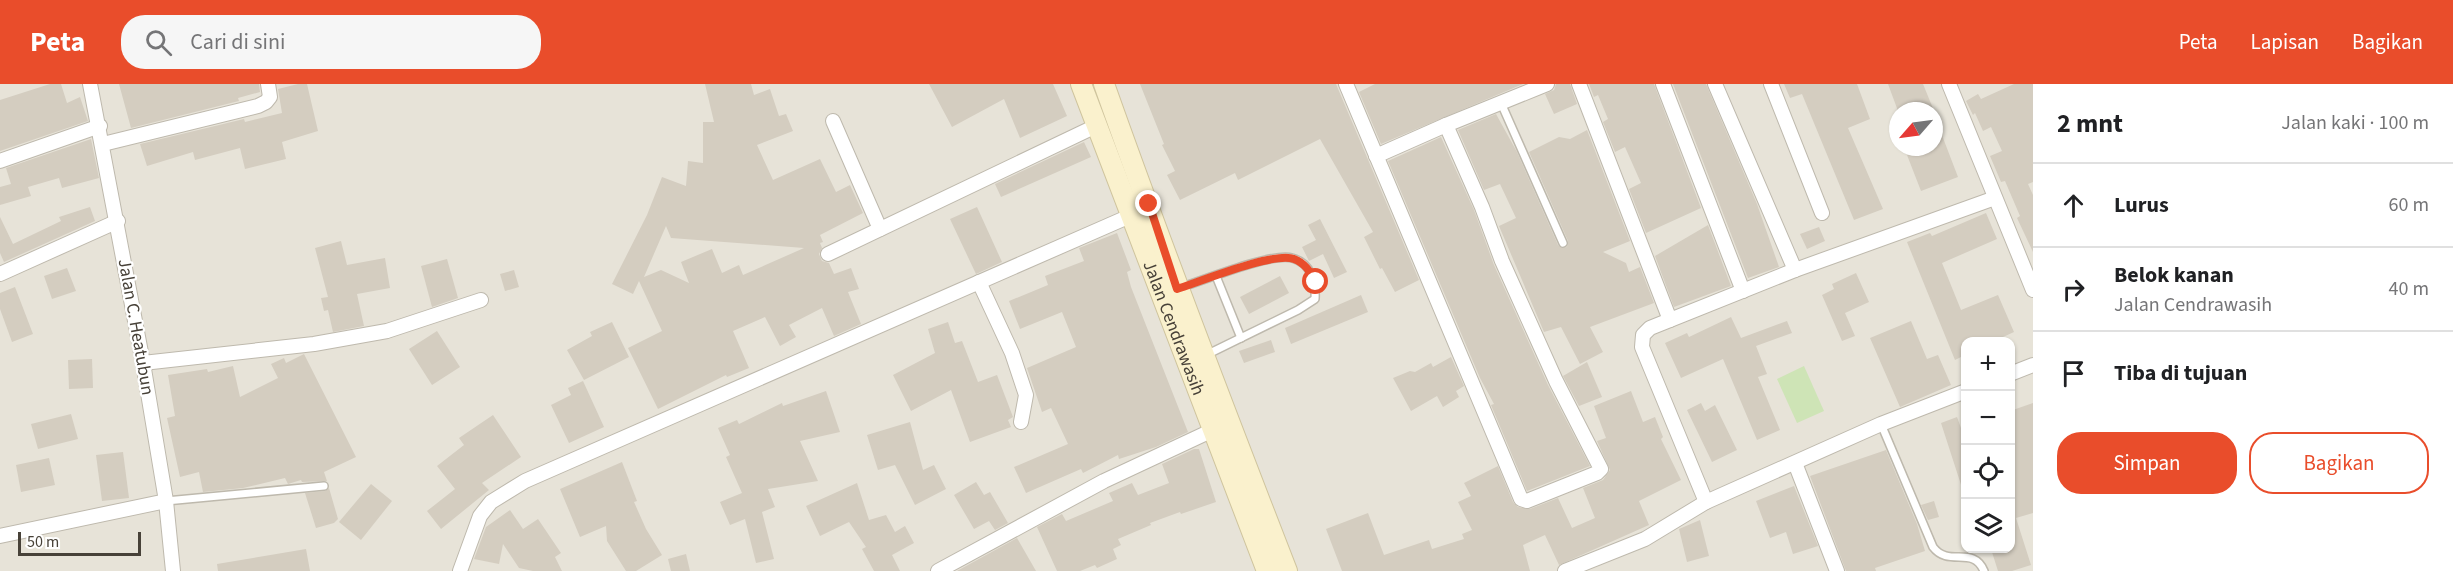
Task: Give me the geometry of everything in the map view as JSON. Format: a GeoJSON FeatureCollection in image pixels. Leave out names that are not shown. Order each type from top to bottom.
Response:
{"type":"FeatureCollection","features":[{"type":"Feature","properties":{"kind":"main road","name":"Jalan Cendrawasih"},"geometry":{"type":"LineString","coordinates":[[1080,84],[1130,216],[1287,571]]}},
{"type":"Feature","properties":{"kind":"main road","name":"Jalan Cendrawasih"},"geometry":{"type":"LineString","coordinates":[[1104,84],[1149,204],[1177,289],[1213,430],[1267,571]]}},
{"type":"Feature","properties":{"kind":"street","name":"Jalan C. Heatubun"},"geometry":{"type":"LineString","coordinates":[[90,84],[100,126],[143,363],[166,501],[173,571]]}},
{"type":"Feature","properties":{"kind":"street"},"geometry":{"type":"LineString","coordinates":[[103,144],[258,106],[270,97],[268,84]]}},
{"type":"Feature","properties":{"kind":"street"},"geometry":{"type":"LineString","coordinates":[[1346,84],[1521,499],[1527,501],[1597,473],[1601,469],[1556,381],[1502,261],[1482,207],[1446,125]]}},
{"type":"Feature","properties":{"kind":"street"},"geometry":{"type":"LineString","coordinates":[[1376,156],[1547,84]]}},
{"type":"Feature","properties":{"kind":"street"},"geometry":{"type":"LineString","coordinates":[[1579,84],[1670,320]]}},
{"type":"Feature","properties":{"kind":"street"},"geometry":{"type":"LineString","coordinates":[[1663,84],[1743,291]]}},
{"type":"Feature","properties":{"kind":"street"},"geometry":{"type":"LineString","coordinates":[[1715,84],[1795,270]]}},
{"type":"Feature","properties":{"kind":"street"},"geometry":{"type":"LineString","coordinates":[[1771,84],[1822,213]]}},
{"type":"Feature","properties":{"kind":"street"},"geometry":{"type":"LineString","coordinates":[[1949,84],[2033,290]]}},
{"type":"Feature","properties":{"kind":"street"},"geometry":{"type":"LineString","coordinates":[[833,121],[880,230]]}},
{"type":"Feature","properties":{"kind":"street"},"geometry":{"type":"LineString","coordinates":[[0,161],[100,126]]}},
{"type":"Feature","properties":{"kind":"street"},"geometry":{"type":"LineString","coordinates":[[828,254],[1096,126]]}},
{"type":"Feature","properties":{"kind":"street"},"geometry":{"type":"LineString","coordinates":[[1706,502],[1642,347],[1643,335],[1650,328],[1795,270],[1995,198]]}},
{"type":"Feature","properties":{"kind":"street"},"geometry":{"type":"LineString","coordinates":[[460,571],[480,516],[491,502],[525,481],[1130,216]]}},
{"type":"Feature","properties":{"kind":"street"},"geometry":{"type":"LineString","coordinates":[[0,274],[118,221]]}},
{"type":"Feature","properties":{"kind":"street"},"geometry":{"type":"LineString","coordinates":[[979,282],[1012,353],[1026,395],[1021,422]]}},
{"type":"Feature","properties":{"kind":"street"},"geometry":{"type":"LineString","coordinates":[[143,363],[314,344],[387,331],[481,300]]}},
{"type":"Feature","properties":{"kind":"street"},"geometry":{"type":"LineString","coordinates":[[2015,372],[2033,365]]}},
{"type":"Feature","properties":{"kind":"street"},"geometry":{"type":"LineString","coordinates":[[1565,571],[1645,539],[1706,502],[1881,424],[1961,393]]}},
{"type":"Feature","properties":{"kind":"street"},"geometry":{"type":"LineString","coordinates":[[938,571],[1104,481],[1213,430]]}},
{"type":"Feature","properties":{"kind":"street"},"geometry":{"type":"LineString","coordinates":[[1795,463],[1837,571]]}},
{"type":"Feature","properties":{"kind":"street"},"geometry":{"type":"LineString","coordinates":[[0,536],[166,501]]}},
{"type":"Feature","properties":{"kind":"lane"},"geometry":{"type":"LineString","coordinates":[[1502,103],[1563,243]]}},
{"type":"Feature","properties":{"kind":"lane"},"geometry":{"type":"LineString","coordinates":[[1177,289],[1269,259],[1292,258],[1307,268],[1316,282],[1315,298],[1298,310],[1195,360]]}},
{"type":"Feature","properties":{"kind":"lane"},"geometry":{"type":"LineString","coordinates":[[1216,276],[1241,338]]}},
{"type":"Feature","properties":{"kind":"lane"},"geometry":{"type":"LineString","coordinates":[[1881,424],[1933,547],[1944,557],[1974,558],[1979,561],[1984,571]]}},
{"type":"Feature","properties":{"kind":"lane"},"geometry":{"type":"LineString","coordinates":[[166,501],[324,486]]}},
{"type":"Feature","properties":{"kind":"shaded area"},"geometry":{"type":"Polygon","coordinates":[[[0,84],[2033,84],[2033,571],[0,571],[0,84]]]}},
{"type":"Feature","properties":{"kind":"green space"},"geometry":{"type":"Polygon","coordinates":[[[1804,366],[1824,411],[1797,423],[1777,379],[1804,366]]]}},
{"type":"Feature","properties":{"kind":"building"},"geometry":{"type":"Polygon","coordinates":[[[50,84],[61,84],[67,103],[80,97],[88,121],[0,151],[0,100],[50,84]]]}},
{"type":"Feature","properties":{"kind":"building"},"geometry":{"type":"Polygon","coordinates":[[[119,84],[259,84],[260,92],[238,98],[239,101],[131,128],[119,84]]]}},
{"type":"Feature","properties":{"kind":"building"},"geometry":{"type":"Polygon","coordinates":[[[307,84],[318,131],[282,142],[286,159],[245,169],[240,148],[195,160],[193,152],[147,166],[140,144],[244,119],[245,122],[282,113],[278,89],[307,84]]]}},
{"type":"Feature","properties":{"kind":"building"},"geometry":{"type":"Polygon","coordinates":[[[705,84],[751,84],[754,95],[770,89],[779,116],[786,114],[793,131],[757,145],[773,180],[820,159],[836,192],[850,185],[863,213],[820,235],[823,242],[820,243],[822,248],[819,254],[822,261],[829,263],[834,274],[851,268],[859,289],[848,292],[861,324],[834,336],[822,308],[789,325],[796,337],[780,346],[765,317],[733,331],[749,368],[727,377],[726,375],[658,409],[628,348],[662,331],[639,281],[633,294],[612,284],[647,215],[662,177],[686,186],[688,161],[703,163],[703,122],[714,122],[705,84]],[[666,226],[644,277],[661,270],[689,283],[681,262],[712,249],[722,273],[739,265],[743,275],[804,248],[671,238],[666,226]]]}},
{"type":"Feature","properties":{"kind":"building"},"geometry":{"type":"Polygon","coordinates":[[[929,84],[1053,84],[1067,116],[1020,138],[1004,99],[952,127],[929,84]]]}},
{"type":"Feature","properties":{"kind":"building"},"geometry":{"type":"Polygon","coordinates":[[[1140,84],[1336,84],[1419,280],[1395,292],[1364,237],[1373,232],[1320,139],[1238,180],[1235,173],[1180,200],[1167,175],[1175,171],[1162,145],[1164,144],[1140,84]]]}},
{"type":"Feature","properties":{"kind":"building"},"geometry":{"type":"Polygon","coordinates":[[[1375,84],[1523,84],[1381,144],[1359,92],[1375,84]]]}},
{"type":"Feature","properties":{"kind":"building"},"geometry":{"type":"Polygon","coordinates":[[[1556,84],[1570,84],[1577,104],[1554,114],[1545,94],[1554,90],[1556,84]]]}},
{"type":"Feature","properties":{"kind":"building"},"geometry":{"type":"Polygon","coordinates":[[[1589,84],[1654,84],[1701,208],[1646,233],[1629,189],[1641,183],[1625,147],[1615,152],[1603,122],[1608,119],[1598,95],[1594,97],[1589,84]]]}},
{"type":"Feature","properties":{"kind":"building"},"geometry":{"type":"Polygon","coordinates":[[[1673,84],[1706,84],[1757,204],[1779,267],[1748,278],[1673,84]]]}},
{"type":"Feature","properties":{"kind":"building"},"geometry":{"type":"Polygon","coordinates":[[[1784,84],[1857,84],[1870,119],[1848,128],[1883,209],[1854,220],[1802,94],[1790,98],[1784,84]]]}},
{"type":"Feature","properties":{"kind":"building"},"geometry":{"type":"Polygon","coordinates":[[[1888,84],[1923,84],[1930,102],[1895,102],[1888,84]]]}},
{"type":"Feature","properties":{"kind":"building"},"geometry":{"type":"Polygon","coordinates":[[[2014,84],[2033,84],[2033,182],[2028,184],[2033,195],[2033,252],[2017,218],[2020,216],[2005,181],[2001,182],[1990,156],[2002,151],[1991,127],[1983,131],[1975,113],[1973,115],[1966,101],[1978,94],[1981,99],[2014,84]]]}},
{"type":"Feature","properties":{"kind":"building"},"geometry":{"type":"Polygon","coordinates":[[[1496,114],[1517,152],[1558,245],[1562,248],[1567,247],[1568,241],[1529,152],[1559,137],[1570,139],[1587,130],[1630,241],[1603,252],[1626,263],[1629,272],[1640,267],[1654,303],[1590,327],[1603,352],[1580,364],[1561,327],[1544,332],[1499,226],[1516,218],[1500,184],[1484,190],[1458,130],[1496,114]]]}},
{"type":"Feature","properties":{"kind":"building"},"geometry":{"type":"Polygon","coordinates":[[[1441,137],[1474,210],[1494,265],[1548,385],[1590,466],[1527,491],[1491,405],[1494,404],[1480,378],[1388,161],[1441,137]]]}},
{"type":"Feature","properties":{"kind":"building"},"geometry":{"type":"Polygon","coordinates":[[[1943,138],[1958,177],[1921,191],[1907,156],[1943,156],[1943,138]]]}},
{"type":"Feature","properties":{"kind":"building"},"geometry":{"type":"Polygon","coordinates":[[[91,139],[99,178],[62,188],[59,178],[28,187],[31,196],[0,205],[0,187],[11,184],[6,168],[91,139]]]}},
{"type":"Feature","properties":{"kind":"building"},"geometry":{"type":"Polygon","coordinates":[[[1084,142],[1091,157],[1001,197],[995,184],[1084,142]]]}},
{"type":"Feature","properties":{"kind":"building"},"geometry":{"type":"Polygon","coordinates":[[[90,207],[95,221],[4,262],[0,253],[0,217],[13,244],[61,221],[59,217],[90,207]]]}},
{"type":"Feature","properties":{"kind":"building"},"geometry":{"type":"Polygon","coordinates":[[[977,207],[1002,262],[976,274],[950,219],[977,207]]]}},
{"type":"Feature","properties":{"kind":"building"},"geometry":{"type":"Polygon","coordinates":[[[1986,213],[1997,239],[1942,263],[1961,310],[1998,295],[2014,332],[2003,337],[1961,337],[1961,357],[1955,360],[1907,242],[1930,233],[1932,236],[1986,213]]]}},
{"type":"Feature","properties":{"kind":"building"},"geometry":{"type":"Polygon","coordinates":[[[1320,219],[1347,272],[1334,278],[1323,254],[1309,261],[1302,247],[1316,240],[1308,225],[1320,219]]]}},
{"type":"Feature","properties":{"kind":"building"},"geometry":{"type":"Polygon","coordinates":[[[1708,225],[1731,286],[1674,307],[1655,256],[1708,225]]]}},
{"type":"Feature","properties":{"kind":"building"},"geometry":{"type":"Polygon","coordinates":[[[1819,227],[1825,241],[1807,249],[1800,234],[1819,227]]]}},
{"type":"Feature","properties":{"kind":"building"},"geometry":{"type":"Polygon","coordinates":[[[1117,233],[1131,270],[1127,272],[1131,287],[1188,432],[1156,447],[1119,459],[1118,455],[1083,473],[1081,469],[1026,493],[1014,467],[1068,444],[1051,408],[1042,412],[1027,368],[1076,347],[1062,312],[1020,329],[1009,301],[1048,285],[1045,276],[1084,261],[1079,248],[1117,233]]]}},
{"type":"Feature","properties":{"kind":"building"},"geometry":{"type":"Polygon","coordinates":[[[341,241],[347,265],[385,258],[390,288],[357,294],[364,326],[333,332],[328,310],[324,311],[321,298],[328,297],[315,248],[341,241]]]}},
{"type":"Feature","properties":{"kind":"building"},"geometry":{"type":"Polygon","coordinates":[[[447,259],[458,298],[432,307],[421,266],[447,259]]]}},
{"type":"Feature","properties":{"kind":"building"},"geometry":{"type":"Polygon","coordinates":[[[67,268],[76,291],[52,299],[44,276],[67,268]]]}},
{"type":"Feature","properties":{"kind":"building"},"geometry":{"type":"Polygon","coordinates":[[[514,270],[519,287],[505,291],[500,274],[514,270]]]}},
{"type":"Feature","properties":{"kind":"building"},"geometry":{"type":"Polygon","coordinates":[[[1856,273],[1869,302],[1845,313],[1855,336],[1842,341],[1822,295],[1834,289],[1832,284],[1856,273]]]}},
{"type":"Feature","properties":{"kind":"building"},"geometry":{"type":"Polygon","coordinates":[[[1280,276],[1289,293],[1249,314],[1240,297],[1280,276]]]}},
{"type":"Feature","properties":{"kind":"building"},"geometry":{"type":"Polygon","coordinates":[[[15,287],[33,334],[12,342],[0,309],[0,293],[15,287]]]}},
{"type":"Feature","properties":{"kind":"building"},"geometry":{"type":"Polygon","coordinates":[[[1361,295],[1368,312],[1291,344],[1285,328],[1361,295]]]}},
{"type":"Feature","properties":{"kind":"building"},"geometry":{"type":"Polygon","coordinates":[[[1731,317],[1741,338],[1787,321],[1792,333],[1756,346],[1767,374],[1758,377],[1780,430],[1757,440],[1723,359],[1681,378],[1665,343],[1687,333],[1689,337],[1731,317]]]}},
{"type":"Feature","properties":{"kind":"building"},"geometry":{"type":"Polygon","coordinates":[[[1911,321],[1927,359],[1938,355],[1951,385],[1900,407],[1870,338],[1911,321]]]}},
{"type":"Feature","properties":{"kind":"building"},"geometry":{"type":"Polygon","coordinates":[[[612,322],[629,357],[584,380],[567,350],[592,336],[590,332],[612,322]]]}},
{"type":"Feature","properties":{"kind":"building"},"geometry":{"type":"Polygon","coordinates":[[[948,322],[955,343],[962,341],[978,382],[997,375],[1013,417],[1008,420],[1011,427],[970,442],[951,390],[911,411],[893,375],[935,353],[928,329],[948,322]]]}},
{"type":"Feature","properties":{"kind":"building"},"geometry":{"type":"Polygon","coordinates":[[[437,331],[460,367],[432,385],[409,349],[437,331]]]}},
{"type":"Feature","properties":{"kind":"building"},"geometry":{"type":"Polygon","coordinates":[[[1271,340],[1275,352],[1244,363],[1239,351],[1271,340]]]}},
{"type":"Feature","properties":{"kind":"building"},"geometry":{"type":"Polygon","coordinates":[[[304,354],[356,457],[324,472],[327,481],[302,482],[301,480],[288,484],[285,478],[243,488],[203,492],[199,472],[180,477],[167,418],[175,416],[168,375],[207,369],[208,372],[233,366],[240,397],[278,378],[271,364],[284,358],[286,363],[304,354]]]}},
{"type":"Feature","properties":{"kind":"building"},"geometry":{"type":"Polygon","coordinates":[[[1451,357],[1464,386],[1456,391],[1459,397],[1443,407],[1437,396],[1411,411],[1393,378],[1410,371],[1415,372],[1431,363],[1433,367],[1451,357]]]}},
{"type":"Feature","properties":{"kind":"building"},"geometry":{"type":"Polygon","coordinates":[[[92,359],[93,388],[69,389],[68,360],[92,359]]]}},
{"type":"Feature","properties":{"kind":"building"},"geometry":{"type":"Polygon","coordinates":[[[1587,362],[1602,397],[1579,406],[1563,376],[1587,362]]]}},
{"type":"Feature","properties":{"kind":"building"},"geometry":{"type":"Polygon","coordinates":[[[583,381],[604,427],[569,443],[551,405],[571,395],[568,388],[583,381]]]}},
{"type":"Feature","properties":{"kind":"building"},"geometry":{"type":"Polygon","coordinates":[[[826,391],[840,432],[800,441],[818,481],[768,489],[775,507],[762,512],[774,559],[756,563],[745,519],[730,525],[720,502],[742,493],[726,457],[730,455],[718,428],[737,420],[739,424],[782,403],[783,406],[826,391]]]}},
{"type":"Feature","properties":{"kind":"building"},"geometry":{"type":"Polygon","coordinates":[[[1631,391],[1643,422],[1655,417],[1663,437],[1661,439],[1681,480],[1639,501],[1649,525],[1559,565],[1545,535],[1523,545],[1530,571],[1342,571],[1326,529],[1368,513],[1384,555],[1429,540],[1432,549],[1464,539],[1462,534],[1472,530],[1458,502],[1471,496],[1464,483],[1498,466],[1513,502],[1518,507],[1530,509],[1558,498],[1572,528],[1595,518],[1583,488],[1603,480],[1610,470],[1597,441],[1606,438],[1594,406],[1631,391]]]}},
{"type":"Feature","properties":{"kind":"building"},"geometry":{"type":"Polygon","coordinates":[[[1701,403],[1705,411],[1715,405],[1737,450],[1712,462],[1687,410],[1701,403]]]}},
{"type":"Feature","properties":{"kind":"building"},"geometry":{"type":"Polygon","coordinates":[[[2033,403],[2033,513],[2016,518],[2031,565],[2012,571],[1998,571],[1992,553],[2015,553],[2015,409],[2033,403]]]}},
{"type":"Feature","properties":{"kind":"building"},"geometry":{"type":"Polygon","coordinates":[[[71,414],[78,439],[38,449],[31,424],[71,414]]]}},
{"type":"Feature","properties":{"kind":"building"},"geometry":{"type":"Polygon","coordinates":[[[493,415],[521,457],[482,483],[489,490],[441,529],[427,511],[455,489],[437,466],[464,445],[459,438],[493,415]]]}},
{"type":"Feature","properties":{"kind":"building"},"geometry":{"type":"Polygon","coordinates":[[[1957,417],[1961,428],[1961,485],[1941,423],[1957,417]]]}},
{"type":"Feature","properties":{"kind":"building"},"geometry":{"type":"Polygon","coordinates":[[[910,422],[923,470],[934,465],[946,489],[915,505],[895,465],[878,470],[867,435],[910,422]]]}},
{"type":"Feature","properties":{"kind":"building"},"geometry":{"type":"Polygon","coordinates":[[[1194,449],[1199,449],[1216,502],[1150,523],[1151,525],[1118,539],[1121,545],[1113,549],[1117,559],[1097,568],[1095,565],[1080,571],[1057,571],[1037,527],[1062,514],[1066,521],[1113,501],[1109,493],[1132,483],[1138,495],[1169,483],[1162,464],[1194,449]]]}},
{"type":"Feature","properties":{"kind":"building"},"geometry":{"type":"Polygon","coordinates":[[[1886,450],[1917,524],[1925,551],[1875,568],[1876,571],[1846,571],[1810,476],[1886,450]]]}},
{"type":"Feature","properties":{"kind":"building"},"geometry":{"type":"Polygon","coordinates":[[[123,452],[129,498],[102,501],[96,455],[123,452]]]}},
{"type":"Feature","properties":{"kind":"building"},"geometry":{"type":"Polygon","coordinates":[[[49,458],[55,485],[21,492],[16,465],[49,458]]]}},
{"type":"Feature","properties":{"kind":"building"},"geometry":{"type":"Polygon","coordinates":[[[622,462],[637,501],[634,502],[646,529],[662,555],[636,571],[626,571],[607,541],[606,526],[580,537],[560,489],[622,462]]]}},
{"type":"Feature","properties":{"kind":"building"},"geometry":{"type":"Polygon","coordinates":[[[976,482],[984,495],[990,492],[1008,523],[995,530],[989,521],[974,529],[954,495],[976,482]]]}},
{"type":"Feature","properties":{"kind":"building"},"geometry":{"type":"Polygon","coordinates":[[[857,483],[869,520],[886,515],[895,532],[905,526],[914,543],[892,555],[900,571],[874,571],[862,549],[866,547],[849,522],[820,536],[806,506],[857,483]]]}},
{"type":"Feature","properties":{"kind":"building"},"geometry":{"type":"Polygon","coordinates":[[[371,484],[392,501],[361,540],[339,522],[371,484]]]}},
{"type":"Feature","properties":{"kind":"building"},"geometry":{"type":"Polygon","coordinates":[[[1794,486],[1818,546],[1793,554],[1786,532],[1770,538],[1756,501],[1794,486]]]}},
{"type":"Feature","properties":{"kind":"building"},"geometry":{"type":"Polygon","coordinates":[[[329,488],[338,519],[334,523],[316,528],[305,493],[325,491],[329,488]]]}},
{"type":"Feature","properties":{"kind":"building"},"geometry":{"type":"Polygon","coordinates":[[[1934,501],[1939,517],[1928,520],[1921,505],[1934,501]]]}},
{"type":"Feature","properties":{"kind":"building"},"geometry":{"type":"Polygon","coordinates":[[[510,510],[523,529],[538,519],[561,553],[555,557],[562,571],[533,571],[519,568],[503,544],[499,564],[474,559],[486,527],[510,510]]]}},
{"type":"Feature","properties":{"kind":"building"},"geometry":{"type":"Polygon","coordinates":[[[1700,520],[1709,556],[1687,562],[1679,529],[1700,520]]]}},
{"type":"Feature","properties":{"kind":"building"},"geometry":{"type":"Polygon","coordinates":[[[1017,538],[1036,571],[957,571],[1017,538]]]}},
{"type":"Feature","properties":{"kind":"building"},"geometry":{"type":"Polygon","coordinates":[[[306,549],[310,571],[218,571],[217,564],[306,549]]]}},
{"type":"Feature","properties":{"kind":"building"},"geometry":{"type":"Polygon","coordinates":[[[686,554],[690,571],[671,571],[668,559],[686,554]]]}},
{"type":"Feature","properties":{"kind":"route"},"geometry":{"type":"LineString","coordinates":[[1149,204],[1177,289],[1269,259],[1292,258],[1307,268],[1316,282]]}}]}
